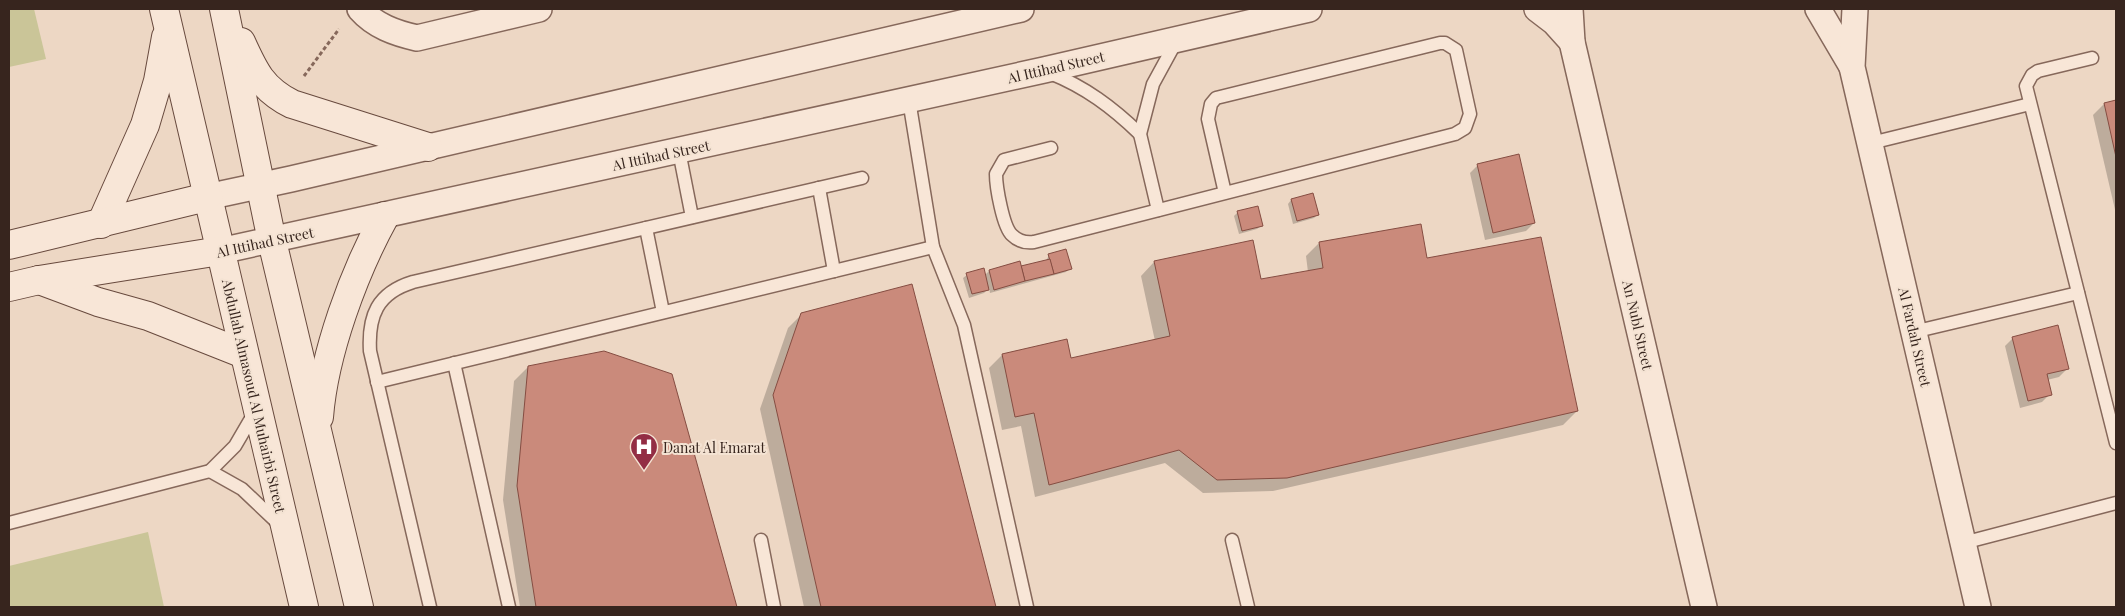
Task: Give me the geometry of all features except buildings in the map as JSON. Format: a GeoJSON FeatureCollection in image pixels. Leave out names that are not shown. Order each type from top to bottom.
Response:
{"type":"FeatureCollection","features":[{"type":"Feature","properties":{"kind":"street"},"geometry":{"type":"LineString","coordinates":[[225,9],[252,67],[262,83],[276,97],[292,104],[428,148]]}},
{"type":"Feature","properties":{"kind":"street"},"geometry":{"type":"LineString","coordinates":[[225,9],[272,241],[359,607]]}},
{"type":"Feature","properties":{"kind":"street"},"geometry":{"type":"LineString","coordinates":[[352,16],[367,16],[382,27],[399,34],[417,38],[538,9]]}},
{"type":"Feature","properties":{"kind":"street"},"geometry":{"type":"LineString","coordinates":[[9,246],[207,197],[428,148],[1021,9]]}},
{"type":"Feature","properties":{"kind":"street","name":"Al Ittihad Street"},"geometry":{"type":"LineString","coordinates":[[9,287],[39,280],[272,241],[1044,70],[1310,9]]}},
{"type":"Feature","properties":{"kind":"street","name":"An Nubl Street"},"geometry":{"type":"LineString","coordinates":[[1537,9],[1554,22],[1572,42]]}},
{"type":"Feature","properties":{"kind":"street","name":"An Nubl Street"},"geometry":{"type":"LineString","coordinates":[[1570,9],[1572,42],[1704,607]]}},
{"type":"Feature","properties":{"kind":"street","name":"Al Fardah Street"},"geometry":{"type":"LineString","coordinates":[[1818,9],[1852,67],[1978,607]]}},
{"type":"Feature","properties":{"kind":"street","name":"Al Fardah Street"},"geometry":{"type":"LineString","coordinates":[[1852,67],[1855,9]]}},
{"type":"Feature","properties":{"kind":"street"},"geometry":{"type":"LineString","coordinates":[[101,224],[145,125],[158,81],[166,17]]}},
{"type":"Feature","properties":{"kind":"street","name":"Abdullah Almasoud Al Muhairbi Street"},"geometry":{"type":"LineString","coordinates":[[166,17],[304,607]]}},
{"type":"Feature","properties":{"kind":"street"},"geometry":{"type":"LineString","coordinates":[[318,441],[322,391],[335,340],[367,251],[385,216]]}},
{"type":"Feature","properties":{"kind":"street"},"geometry":{"type":"LineString","coordinates":[[39,280],[98,302],[148,316],[244,354]]}},
{"type":"Feature","properties":{"kind":"lane"},"geometry":{"type":"LineString","coordinates":[[1158,210],[1140,134],[1153,84],[1178,39]]}},
{"type":"Feature","properties":{"kind":"lane"},"geometry":{"type":"LineString","coordinates":[[1051,148],[1004,160],[998,168],[996,181],[1007,228],[1018,240],[1034,242],[1224,193],[1460,132],[1465,128],[1470,114],[1456,50],[1445,43],[1440,43],[1216,98],[1211,104],[1208,119],[1224,193]]}},
{"type":"Feature","properties":{"kind":"lane"},"geometry":{"type":"LineString","coordinates":[[2092,58],[2038,71],[2032,74],[2026,86],[2116,443]]}},
{"type":"Feature","properties":{"kind":"lane"},"geometry":{"type":"LineString","coordinates":[[1044,70],[1096,96],[1140,134]]}},
{"type":"Feature","properties":{"kind":"lane"},"geometry":{"type":"LineString","coordinates":[[909,100],[933,247],[964,325],[1027,607]]}},
{"type":"Feature","properties":{"kind":"lane"},"geometry":{"type":"LineString","coordinates":[[1871,143],[2030,104]]}},
{"type":"Feature","properties":{"kind":"lane"},"geometry":{"type":"LineString","coordinates":[[679,151],[692,217]]}},
{"type":"Feature","properties":{"kind":"lane"},"geometry":{"type":"LineString","coordinates":[[430,607],[370,351],[369,335],[372,319],[377,306],[387,294],[399,286],[862,178]]}},
{"type":"Feature","properties":{"kind":"lane"},"geometry":{"type":"LineString","coordinates":[[819,188],[834,271]]}},
{"type":"Feature","properties":{"kind":"lane"},"geometry":{"type":"LineString","coordinates":[[646,228],[663,312]]}},
{"type":"Feature","properties":{"kind":"lane"},"geometry":{"type":"LineString","coordinates":[[377,382],[933,247]]}},
{"type":"Feature","properties":{"kind":"lane"},"geometry":{"type":"LineString","coordinates":[[1914,332],[2078,293]]}},
{"type":"Feature","properties":{"kind":"lane"},"geometry":{"type":"LineString","coordinates":[[454,363],[509,607]]}},
{"type":"Feature","properties":{"kind":"lane"},"geometry":{"type":"LineString","coordinates":[[9,523],[210,471],[235,446],[256,408]]}},
{"type":"Feature","properties":{"kind":"lane"},"geometry":{"type":"LineString","coordinates":[[210,471],[242,489],[286,532]]}},
{"type":"Feature","properties":{"kind":"lane"},"geometry":{"type":"LineString","coordinates":[[1963,543],[2116,503]]}},
{"type":"Feature","properties":{"kind":"lane"},"geometry":{"type":"LineString","coordinates":[[761,540],[774,607]]}},
{"type":"Feature","properties":{"kind":"lane"},"geometry":{"type":"LineString","coordinates":[[1232,540],[1248,607]]}},
{"type":"Feature","properties":{"kind":"path"},"geometry":{"type":"LineString","coordinates":[[292,104],[298,85],[352,16]]}},
{"type":"Feature","properties":{"kind":"shaded area"},"geometry":{"type":"Polygon","coordinates":[[[9,9],[34,9],[46,59],[9,67],[9,9]]]}},
{"type":"Feature","properties":{"kind":"shaded area"},"geometry":{"type":"Polygon","coordinates":[[[148,532],[164,607],[9,607],[9,566],[148,532]]]}},
{"type":"Feature","properties":{"kind":"place","name":"Danat Al Emarat"},"geometry":{"type":"Point","coordinates":[644,471]}}]}
